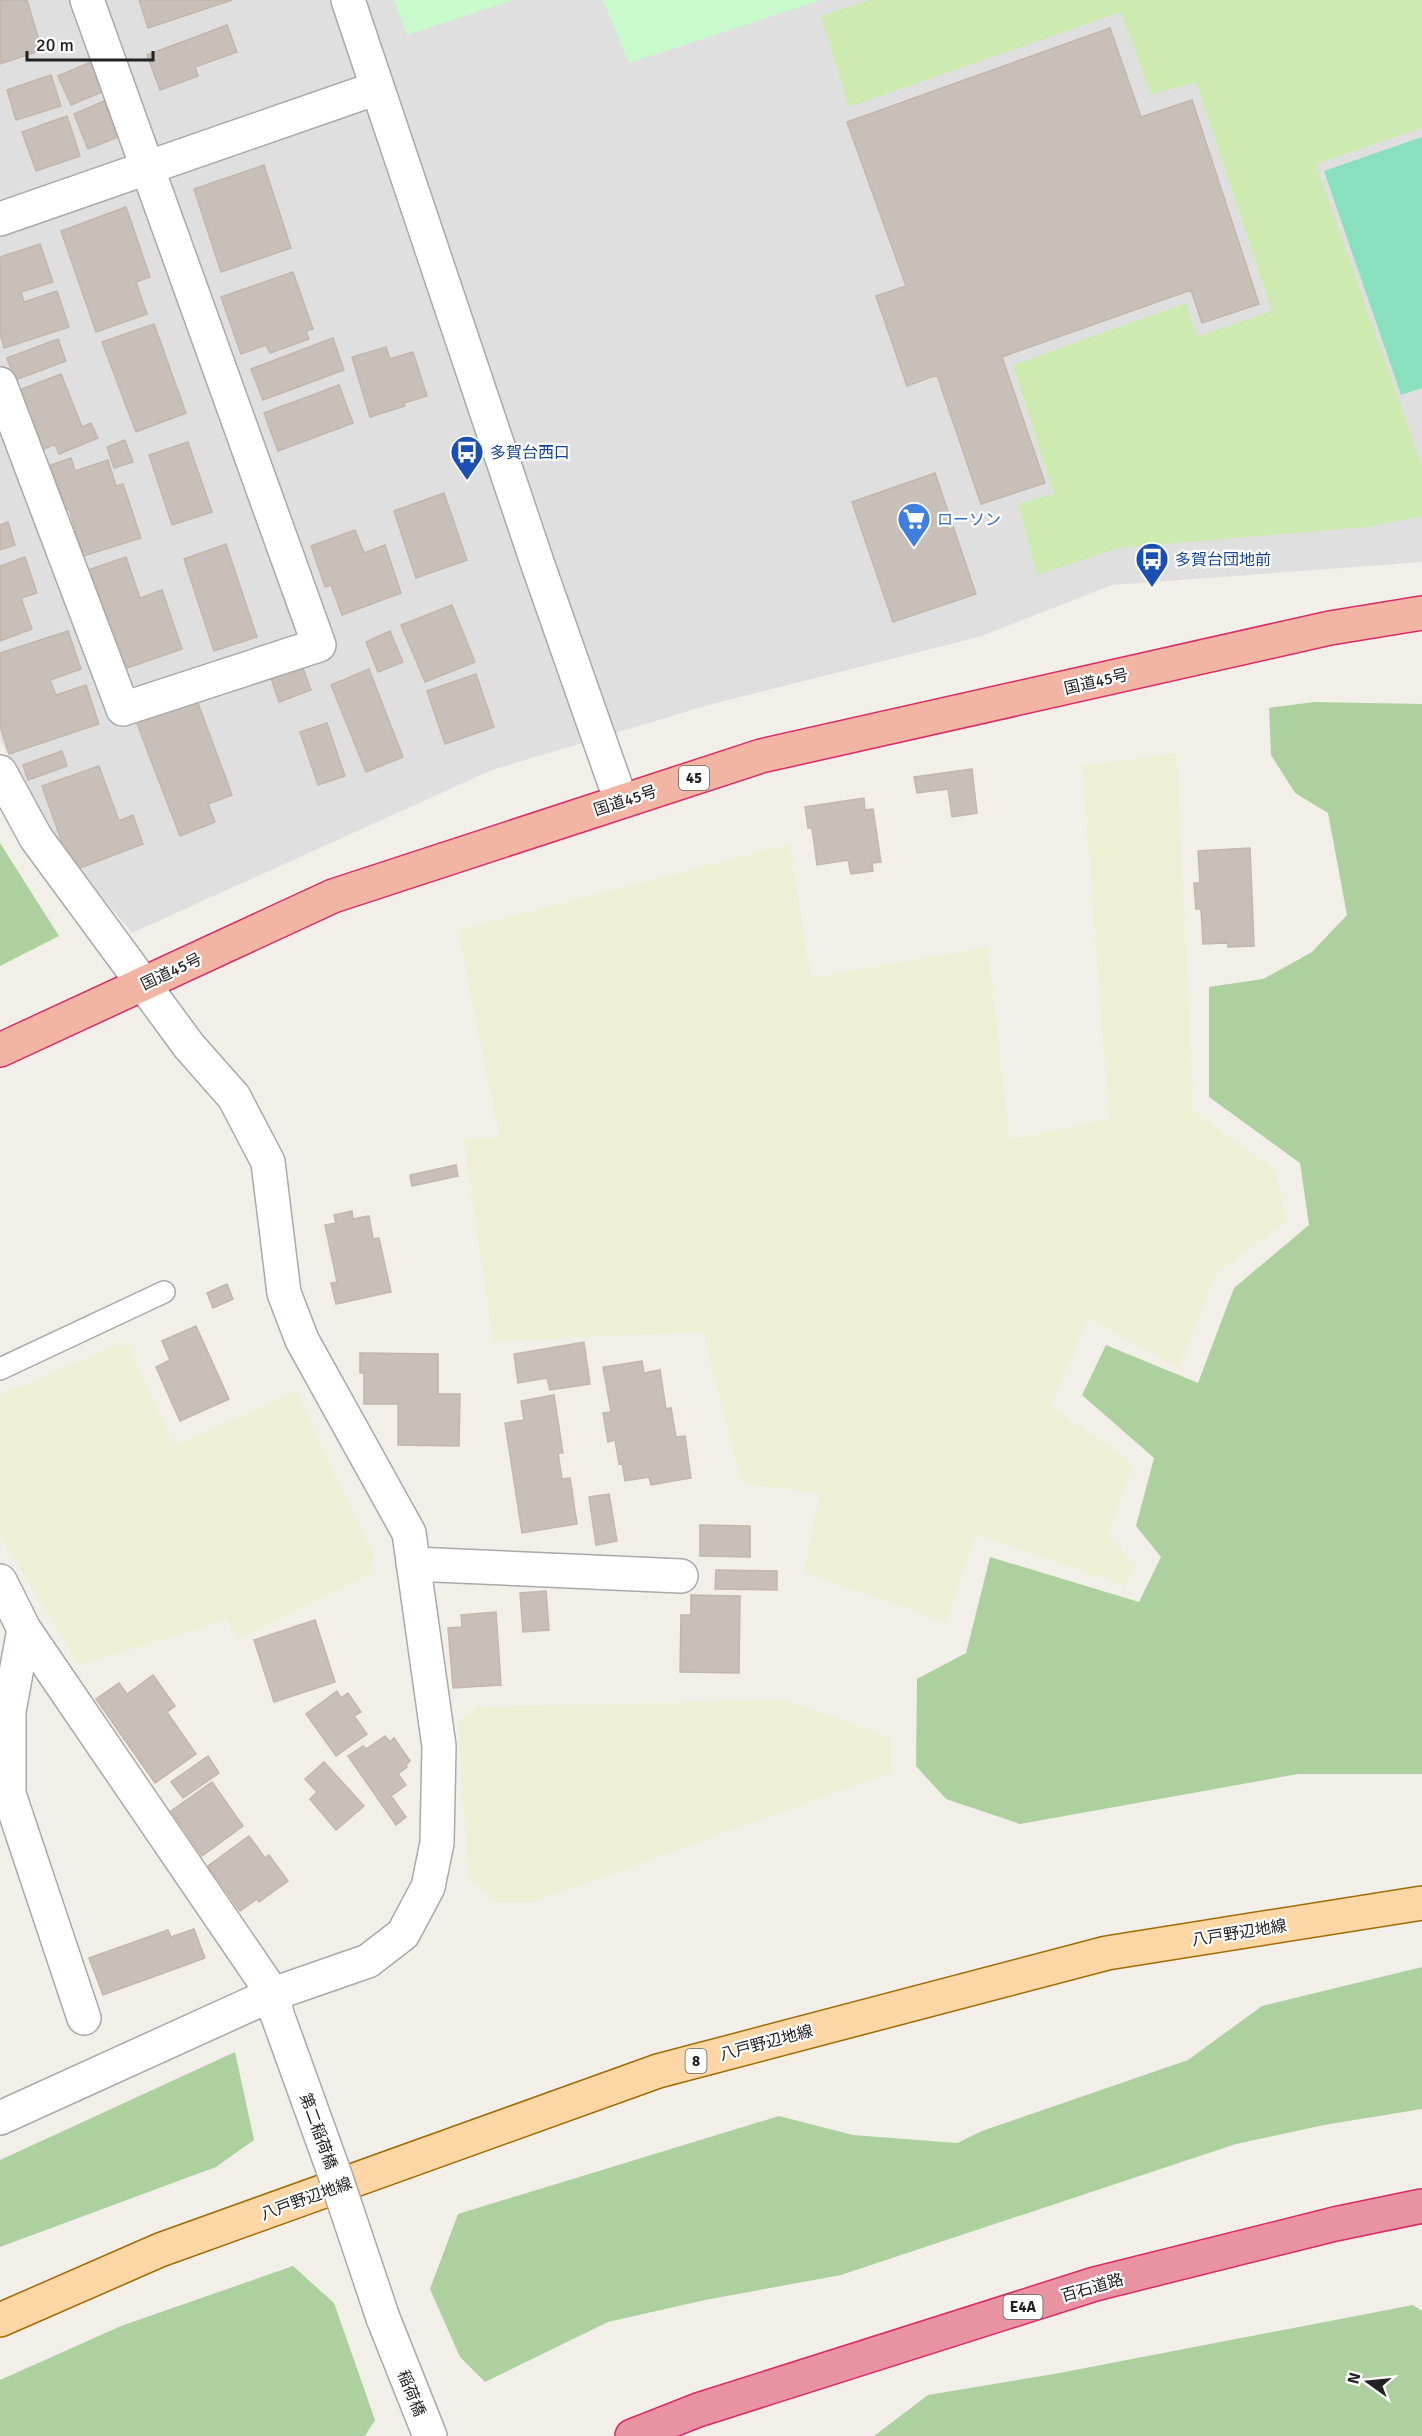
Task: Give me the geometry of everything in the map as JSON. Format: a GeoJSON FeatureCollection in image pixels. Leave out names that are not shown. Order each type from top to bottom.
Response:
{"type":"FeatureCollection","features":[{"type":"Feature","properties":{"kind":"highway","name":"国道45号"},"geometry":{"type":"LineString","coordinates":[[0,1050],[333,896],[761,756],[1330,628],[1422,613]]}},
{"type":"Feature","properties":{"kind":"highway","name":"百石道路"},"geometry":{"type":"LineString","coordinates":[[632,2436],[698,2410],[1095,2284],[1335,2224],[1422,2206]]}},
{"type":"Feature","properties":{"kind":"main road","name":"八戸野辺地線"},"geometry":{"type":"LineString","coordinates":[[0,2320],[160,2250],[658,2071],[1107,1953],[1422,1903]]}},
{"type":"Feature","properties":{"kind":"street"},"geometry":{"type":"LineString","coordinates":[[0,384],[123,709],[319,645],[87,0]]}},
{"type":"Feature","properties":{"kind":"street"},"geometry":{"type":"LineString","coordinates":[[348,0],[538,565],[621,801]]}},
{"type":"Feature","properties":{"kind":"street"},"geometry":{"type":"LineString","coordinates":[[0,219],[377,88]]}},
{"type":"Feature","properties":{"kind":"street"},"geometry":{"type":"LineString","coordinates":[[0,772],[36,838],[189,1046],[234,1097],[268,1162],[284,1293],[302,1340],[409,1533],[439,1746],[436,1843],[428,1887],[403,1934],[368,1961],[275,2004],[0,2118]]}},
{"type":"Feature","properties":{"kind":"street"},"geometry":{"type":"LineString","coordinates":[[413,1564],[681,1576]]}},
{"type":"Feature","properties":{"kind":"street","name":"第二稲荷橋"},"geometry":{"type":"LineString","coordinates":[[0,1581],[24,1629],[275,2004],[394,2349]]}},
{"type":"Feature","properties":{"kind":"street"},"geometry":{"type":"LineString","coordinates":[[24,1629],[9,1711],[9,1794],[84,2018]]}},
{"type":"Feature","properties":{"kind":"street","name":"稲荷橋"},"geometry":{"type":"LineString","coordinates":[[394,2349],[430,2436]]}},
{"type":"Feature","properties":{"kind":"lane"},"geometry":{"type":"LineString","coordinates":[[0,1369],[164,1292]]}},
{"type":"Feature","properties":{"kind":"shaded area"},"geometry":{"type":"Polygon","coordinates":[[[0,0],[1422,0],[1422,562],[1112,585],[979,637],[712,704],[492,770],[132,933],[48,832],[0,739],[0,0]]]}},
{"type":"Feature","properties":{"kind":"green space"},"geometry":{"type":"Polygon","coordinates":[[[394,0],[514,0],[407,35],[394,0]]]}},
{"type":"Feature","properties":{"kind":"green space"},"geometry":{"type":"Polygon","coordinates":[[[603,0],[821,0],[629,63],[603,0]]]}},
{"type":"Feature","properties":{"kind":"green space"},"geometry":{"type":"Polygon","coordinates":[[[870,0],[1422,0],[1422,128],[1316,164],[1422,466],[1422,516],[1369,527],[1118,548],[1037,575],[1018,504],[1054,494],[1013,365],[1186,303],[1197,337],[1272,311],[1196,82],[1151,95],[1121,12],[849,107],[821,16],[870,0]]]}},
{"type":"Feature","properties":{"kind":"green space"},"geometry":{"type":"Polygon","coordinates":[[[1422,137],[1422,388],[1401,395],[1324,171],[1422,137]]]}},
{"type":"Feature","properties":{"kind":"green space"},"geometry":{"type":"Polygon","coordinates":[[[1314,702],[1422,704],[1422,1774],[1298,1774],[1020,1824],[946,1799],[916,1766],[917,1679],[966,1653],[990,1557],[1139,1602],[1161,1557],[1136,1526],[1154,1458],[1082,1395],[1106,1345],[1198,1383],[1234,1288],[1309,1225],[1300,1163],[1209,1097],[1209,987],[1263,979],[1312,952],[1347,915],[1328,813],[1295,793],[1271,755],[1269,708],[1314,702]]]}},
{"type":"Feature","properties":{"kind":"green space"},"geometry":{"type":"Polygon","coordinates":[[[1177,753],[1194,1112],[1275,1170],[1287,1221],[1216,1274],[1179,1369],[1088,1318],[1051,1406],[1134,1464],[1108,1534],[1136,1567],[1124,1586],[976,1534],[946,1623],[804,1572],[820,1493],[741,1483],[703,1332],[493,1341],[463,1139],[500,1138],[458,930],[790,844],[811,978],[988,947],[1010,1140],[1109,1119],[1082,766],[1177,753]]]}},
{"type":"Feature","properties":{"kind":"green space"},"geometry":{"type":"Polygon","coordinates":[[[0,843],[59,936],[0,966],[0,843]]]}},
{"type":"Feature","properties":{"kind":"green space"},"geometry":{"type":"Polygon","coordinates":[[[126,1341],[174,1446],[296,1391],[374,1556],[369,1575],[239,1639],[227,1620],[79,1665],[0,1535],[0,1395],[126,1341]]]}},
{"type":"Feature","properties":{"kind":"green space"},"geometry":{"type":"Polygon","coordinates":[[[785,1700],[890,1737],[892,1772],[534,1902],[494,1902],[468,1876],[458,1722],[479,1707],[785,1700]]]}},
{"type":"Feature","properties":{"kind":"green space"},"geometry":{"type":"Polygon","coordinates":[[[1422,1967],[1422,2109],[1324,2125],[1236,2144],[841,2275],[705,2300],[608,2322],[485,2382],[460,2357],[430,2289],[458,2214],[779,2116],[853,2135],[957,2143],[982,2131],[1188,2060],[1262,2006],[1422,1967]]]}},
{"type":"Feature","properties":{"kind":"green space"},"geometry":{"type":"Polygon","coordinates":[[[235,2052],[254,2140],[216,2167],[0,2247],[0,2160],[235,2052]]]}},
{"type":"Feature","properties":{"kind":"green space"},"geometry":{"type":"Polygon","coordinates":[[[293,2266],[334,2303],[375,2420],[365,2436],[0,2436],[0,2380],[121,2326],[293,2266]]]}},
{"type":"Feature","properties":{"kind":"green space"},"geometry":{"type":"Polygon","coordinates":[[[1413,2305],[1422,2311],[1422,2436],[874,2436],[928,2395],[1054,2374],[1413,2305]]]}},
{"type":"Feature","properties":{"kind":"building"},"geometry":{"type":"Polygon","coordinates":[[[0,0],[27,0],[42,50],[0,64],[0,0]]]}},
{"type":"Feature","properties":{"kind":"building"},"geometry":{"type":"Polygon","coordinates":[[[139,0],[232,0],[148,28],[139,0]]]}},
{"type":"Feature","properties":{"kind":"building"},"geometry":{"type":"Polygon","coordinates":[[[227,25],[237,52],[195,67],[198,76],[160,90],[147,55],[227,25]]]}},
{"type":"Feature","properties":{"kind":"building"},"geometry":{"type":"Polygon","coordinates":[[[1110,28],[1141,117],[1192,100],[1259,304],[1202,323],[1191,290],[1002,357],[1045,483],[981,504],[937,375],[907,386],[876,296],[906,286],[847,122],[1110,28]]]}},
{"type":"Feature","properties":{"kind":"building"},"geometry":{"type":"Polygon","coordinates":[[[91,62],[104,91],[71,105],[58,76],[91,62]]]}},
{"type":"Feature","properties":{"kind":"building"},"geometry":{"type":"Polygon","coordinates":[[[51,75],[61,106],[16,120],[7,90],[51,75]]]}},
{"type":"Feature","properties":{"kind":"building"},"geometry":{"type":"Polygon","coordinates":[[[104,101],[118,137],[88,149],[74,114],[104,101]]]}},
{"type":"Feature","properties":{"kind":"building"},"geometry":{"type":"Polygon","coordinates":[[[67,116],[80,156],[36,171],[22,132],[67,116]]]}},
{"type":"Feature","properties":{"kind":"building"},"geometry":{"type":"Polygon","coordinates":[[[264,165],[291,248],[221,272],[194,189],[264,165]]]}},
{"type":"Feature","properties":{"kind":"building"},"geometry":{"type":"Polygon","coordinates":[[[126,207],[150,277],[136,282],[147,314],[96,332],[61,231],[126,207]]]}},
{"type":"Feature","properties":{"kind":"building"},"geometry":{"type":"Polygon","coordinates":[[[40,244],[53,282],[21,292],[24,302],[57,291],[69,327],[4,348],[0,333],[0,257],[40,244]]]}},
{"type":"Feature","properties":{"kind":"building"},"geometry":{"type":"Polygon","coordinates":[[[293,272],[313,329],[306,331],[309,339],[270,353],[266,345],[241,354],[221,297],[293,272]]]}},
{"type":"Feature","properties":{"kind":"building"},"geometry":{"type":"Polygon","coordinates":[[[154,324],[186,413],[136,432],[102,342],[154,324]]]}},
{"type":"Feature","properties":{"kind":"building"},"geometry":{"type":"Polygon","coordinates":[[[333,338],[344,370],[263,400],[251,369],[333,338]]]}},
{"type":"Feature","properties":{"kind":"building"},"geometry":{"type":"Polygon","coordinates":[[[58,339],[66,361],[15,380],[7,358],[58,339]]]}},
{"type":"Feature","properties":{"kind":"building"},"geometry":{"type":"Polygon","coordinates":[[[386,347],[390,359],[413,352],[427,396],[370,417],[352,357],[386,347]]]}},
{"type":"Feature","properties":{"kind":"building"},"geometry":{"type":"Polygon","coordinates":[[[61,374],[82,427],[91,423],[98,438],[59,454],[55,444],[42,450],[19,390],[61,374]]]}},
{"type":"Feature","properties":{"kind":"building"},"geometry":{"type":"Polygon","coordinates":[[[339,385],[353,423],[278,451],[264,413],[339,385]]]}},
{"type":"Feature","properties":{"kind":"building"},"geometry":{"type":"Polygon","coordinates":[[[125,440],[133,462],[114,468],[107,447],[125,440]]]}},
{"type":"Feature","properties":{"kind":"building"},"geometry":{"type":"Polygon","coordinates":[[[188,442],[212,512],[172,525],[149,455],[188,442]]]}},
{"type":"Feature","properties":{"kind":"building"},"geometry":{"type":"Polygon","coordinates":[[[71,458],[75,471],[108,460],[116,486],[123,484],[141,538],[83,556],[69,509],[66,510],[51,465],[71,458]]]}},
{"type":"Feature","properties":{"kind":"building","name":"ローソン"},"geometry":{"type":"Polygon","coordinates":[[[935,473],[976,594],[893,622],[852,502],[935,473]]]}},
{"type":"Feature","properties":{"kind":"building"},"geometry":{"type":"Polygon","coordinates":[[[444,493],[467,560],[416,578],[394,511],[444,493]]]}},
{"type":"Feature","properties":{"kind":"building"},"geometry":{"type":"Polygon","coordinates":[[[8,522],[15,545],[0,550],[0,525],[8,522]]]}},
{"type":"Feature","properties":{"kind":"building"},"geometry":{"type":"Polygon","coordinates":[[[355,530],[364,553],[385,545],[401,593],[342,615],[331,585],[325,587],[311,546],[355,530]]]}},
{"type":"Feature","properties":{"kind":"building"},"geometry":{"type":"Polygon","coordinates":[[[226,544],[257,637],[214,651],[184,559],[226,544]]]}},
{"type":"Feature","properties":{"kind":"building"},"geometry":{"type":"Polygon","coordinates":[[[25,557],[37,593],[21,598],[32,629],[0,641],[0,566],[25,557]]]}},
{"type":"Feature","properties":{"kind":"building"},"geometry":{"type":"Polygon","coordinates":[[[126,557],[140,598],[162,590],[182,649],[124,669],[88,570],[126,557]]]}},
{"type":"Feature","properties":{"kind":"building"},"geometry":{"type":"Polygon","coordinates":[[[452,605],[475,662],[425,682],[401,625],[452,605]]]}},
{"type":"Feature","properties":{"kind":"building"},"geometry":{"type":"Polygon","coordinates":[[[68,631],[81,669],[50,680],[56,695],[86,685],[99,724],[9,754],[0,726],[0,653],[68,631]]]}},
{"type":"Feature","properties":{"kind":"building"},"geometry":{"type":"Polygon","coordinates":[[[390,631],[403,662],[378,672],[366,642],[390,631]]]}},
{"type":"Feature","properties":{"kind":"building"},"geometry":{"type":"Polygon","coordinates":[[[300,660],[311,690],[279,702],[269,672],[300,660]]]}},
{"type":"Feature","properties":{"kind":"building"},"geometry":{"type":"Polygon","coordinates":[[[369,669],[403,757],[366,772],[331,685],[369,669]]]}},
{"type":"Feature","properties":{"kind":"building"},"geometry":{"type":"Polygon","coordinates":[[[476,674],[494,727],[445,744],[427,691],[476,674]]]}},
{"type":"Feature","properties":{"kind":"building"},"geometry":{"type":"Polygon","coordinates":[[[196,698],[232,795],[208,804],[215,822],[180,836],[136,721],[196,698]]]}},
{"type":"Feature","properties":{"kind":"building"},"geometry":{"type":"Polygon","coordinates":[[[327,723],[345,776],[318,785],[300,732],[327,723]]]}},
{"type":"Feature","properties":{"kind":"building"},"geometry":{"type":"Polygon","coordinates":[[[62,751],[67,766],[28,780],[23,765],[62,751]]]}},
{"type":"Feature","properties":{"kind":"building"},"geometry":{"type":"Polygon","coordinates":[[[99,766],[119,821],[133,815],[143,844],[72,871],[42,786],[99,766]]]}},
{"type":"Feature","properties":{"kind":"building"},"geometry":{"type":"Polygon","coordinates":[[[972,769],[977,813],[952,817],[948,789],[917,793],[914,777],[972,769]]]}},
{"type":"Feature","properties":{"kind":"building"},"geometry":{"type":"Polygon","coordinates":[[[864,798],[865,810],[873,809],[881,862],[872,863],[873,871],[851,874],[848,860],[817,865],[812,828],[808,828],[805,807],[864,798]]]}},
{"type":"Feature","properties":{"kind":"building"},"geometry":{"type":"Polygon","coordinates":[[[1250,848],[1254,946],[1228,947],[1228,943],[1203,944],[1201,909],[1196,909],[1194,883],[1200,883],[1198,851],[1250,848]]]}},
{"type":"Feature","properties":{"kind":"building"},"geometry":{"type":"Polygon","coordinates":[[[456,1165],[458,1176],[412,1186],[410,1175],[456,1165]]]}},
{"type":"Feature","properties":{"kind":"building"},"geometry":{"type":"Polygon","coordinates":[[[352,1211],[353,1219],[369,1216],[373,1239],[379,1238],[391,1292],[336,1304],[331,1283],[337,1282],[325,1225],[336,1223],[334,1215],[352,1211]]]}},
{"type":"Feature","properties":{"kind":"building"},"geometry":{"type":"Polygon","coordinates":[[[227,1284],[233,1299],[213,1308],[207,1293],[227,1284]]]}},
{"type":"Feature","properties":{"kind":"building"},"geometry":{"type":"Polygon","coordinates":[[[196,1326],[229,1399],[180,1421],[156,1367],[170,1360],[162,1341],[196,1326]]]}},
{"type":"Feature","properties":{"kind":"building"},"geometry":{"type":"Polygon","coordinates":[[[584,1342],[590,1384],[550,1390],[547,1378],[518,1383],[514,1354],[584,1342]]]}},
{"type":"Feature","properties":{"kind":"building"},"geometry":{"type":"Polygon","coordinates":[[[360,1353],[438,1354],[438,1394],[460,1394],[459,1446],[398,1445],[398,1404],[364,1404],[364,1373],[360,1373],[360,1353]]]}},
{"type":"Feature","properties":{"kind":"building"},"geometry":{"type":"Polygon","coordinates":[[[642,1361],[644,1373],[660,1370],[666,1409],[671,1408],[676,1437],[685,1436],[691,1478],[651,1485],[649,1477],[625,1481],[622,1463],[619,1464],[615,1440],[608,1442],[603,1413],[611,1412],[603,1367],[642,1361]]]}},
{"type":"Feature","properties":{"kind":"building"},"geometry":{"type":"Polygon","coordinates":[[[554,1395],[563,1453],[558,1453],[562,1479],[570,1478],[577,1524],[522,1533],[505,1423],[524,1420],[521,1401],[554,1395]]]}},
{"type":"Feature","properties":{"kind":"building"},"geometry":{"type":"Polygon","coordinates":[[[609,1494],[617,1541],[596,1545],[589,1497],[609,1494]]]}},
{"type":"Feature","properties":{"kind":"building"},"geometry":{"type":"Polygon","coordinates":[[[700,1525],[750,1526],[750,1557],[700,1556],[700,1525]]]}},
{"type":"Feature","properties":{"kind":"building"},"geometry":{"type":"Polygon","coordinates":[[[716,1570],[777,1571],[777,1590],[715,1589],[716,1570]]]}},
{"type":"Feature","properties":{"kind":"building"},"geometry":{"type":"Polygon","coordinates":[[[546,1591],[549,1630],[523,1632],[520,1593],[546,1591]]]}},
{"type":"Feature","properties":{"kind":"building"},"geometry":{"type":"Polygon","coordinates":[[[691,1595],[740,1596],[739,1673],[680,1672],[681,1615],[691,1615],[691,1595]]]}},
{"type":"Feature","properties":{"kind":"building"},"geometry":{"type":"Polygon","coordinates":[[[496,1612],[501,1685],[453,1688],[448,1628],[462,1627],[461,1615],[496,1612]]]}},
{"type":"Feature","properties":{"kind":"building"},"geometry":{"type":"Polygon","coordinates":[[[315,1620],[335,1682],[274,1702],[254,1640],[315,1620]]]}},
{"type":"Feature","properties":{"kind":"building"},"geometry":{"type":"Polygon","coordinates":[[[153,1675],[175,1706],[167,1712],[196,1754],[155,1783],[96,1699],[119,1683],[127,1694],[153,1675]]]}},
{"type":"Feature","properties":{"kind":"building"},"geometry":{"type":"Polygon","coordinates":[[[337,1691],[341,1698],[348,1693],[361,1712],[354,1716],[367,1734],[336,1756],[306,1714],[337,1691]]]}},
{"type":"Feature","properties":{"kind":"building"},"geometry":{"type":"Polygon","coordinates":[[[385,1736],[390,1742],[394,1738],[410,1761],[407,1767],[398,1774],[406,1785],[391,1796],[406,1817],[396,1825],[348,1756],[363,1746],[366,1749],[385,1736]]]}},
{"type":"Feature","properties":{"kind":"building"},"geometry":{"type":"Polygon","coordinates":[[[208,1756],[219,1773],[183,1798],[171,1782],[208,1756]]]}},
{"type":"Feature","properties":{"kind":"building"},"geometry":{"type":"Polygon","coordinates":[[[324,1762],[364,1806],[336,1830],[310,1799],[317,1792],[305,1779],[324,1762]]]}},
{"type":"Feature","properties":{"kind":"building"},"geometry":{"type":"Polygon","coordinates":[[[212,1782],[243,1826],[202,1856],[171,1811],[212,1782]]]}},
{"type":"Feature","properties":{"kind":"building"},"geometry":{"type":"Polygon","coordinates":[[[249,1836],[265,1858],[269,1855],[288,1881],[259,1902],[257,1899],[240,1911],[208,1866],[249,1836]]]}},
{"type":"Feature","properties":{"kind":"building"},"geometry":{"type":"Polygon","coordinates":[[[194,1929],[205,1958],[103,1995],[89,1958],[168,1930],[171,1937],[194,1929]]]}},
{"type":"Feature","properties":{"kind":"place","name":"多賀台西口"},"geometry":{"type":"Point","coordinates":[467,481]}},
{"type":"Feature","properties":{"kind":"place","name":"ローソン"},"geometry":{"type":"Point","coordinates":[914,548]}},
{"type":"Feature","properties":{"kind":"place","name":"多賀台団地前"},"geometry":{"type":"Point","coordinates":[1152,588]}}]}
